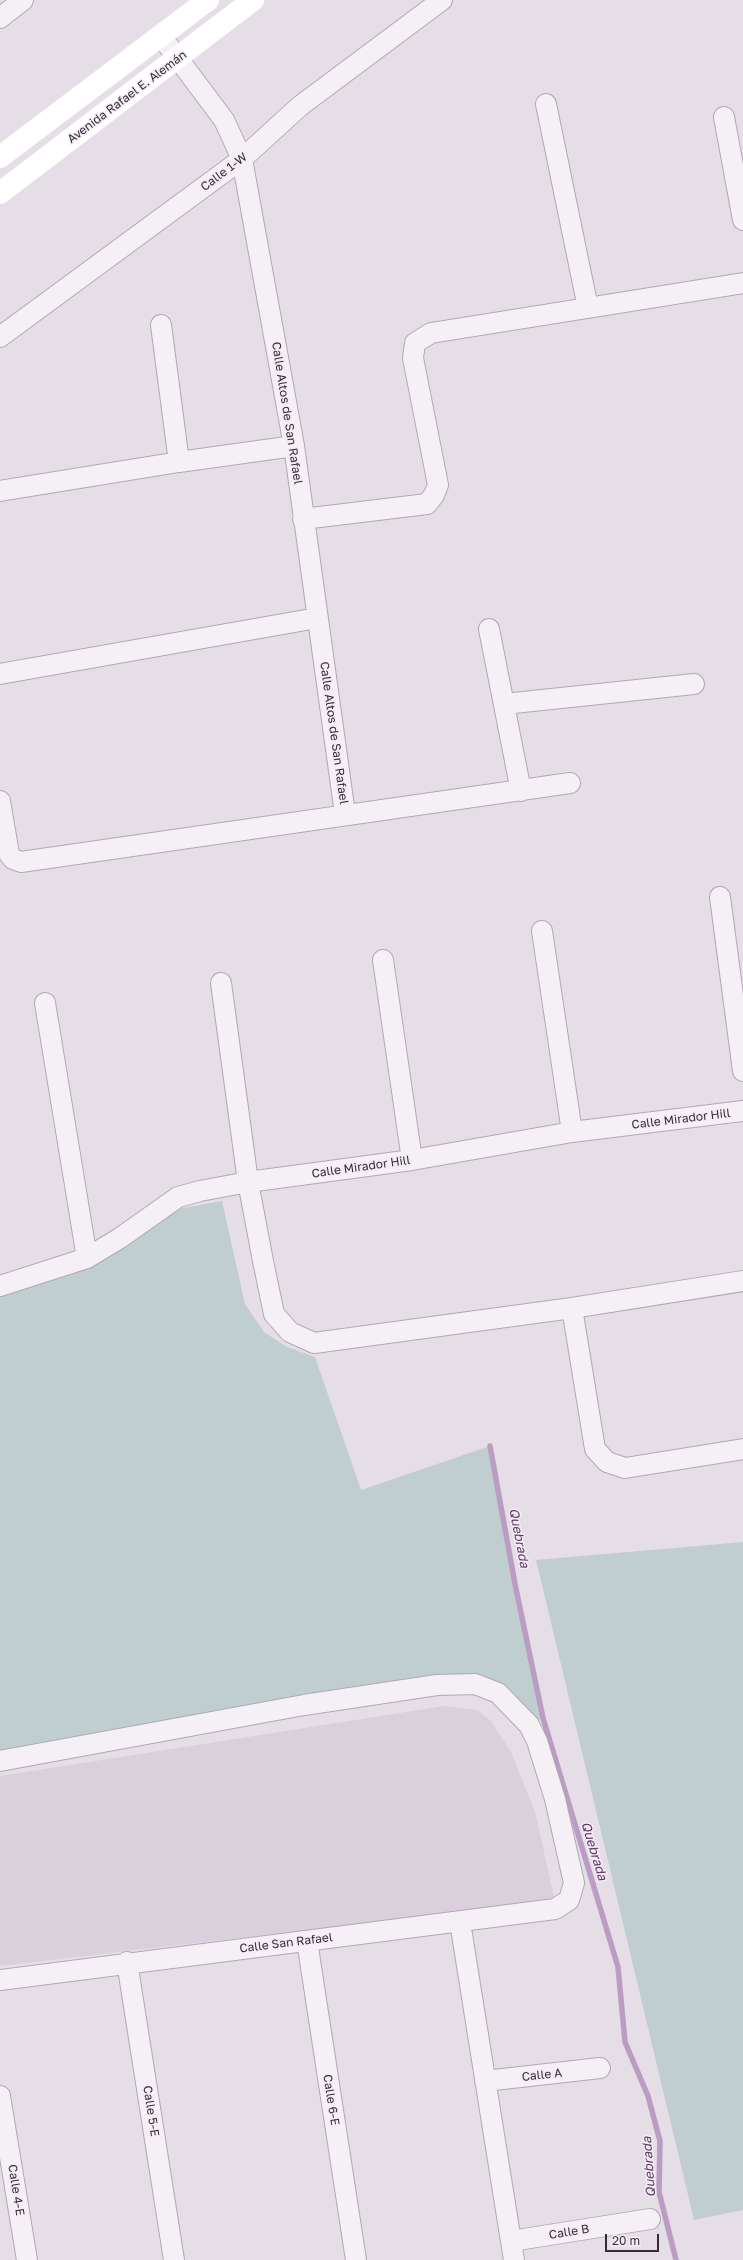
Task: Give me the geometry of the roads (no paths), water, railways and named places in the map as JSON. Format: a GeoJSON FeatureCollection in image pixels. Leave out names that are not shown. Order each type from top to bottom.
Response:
{"type":"FeatureCollection","features":[{"type":"Feature","properties":{"kind":"main road"},"geometry":{"type":"LineString","coordinates":[[0,157],[208,0]]}},
{"type":"Feature","properties":{"kind":"main road","name":"Avenida Rafael E. Alemán"},"geometry":{"type":"LineString","coordinates":[[0,193],[253,0]]}},
{"type":"Feature","properties":{"kind":"street"},"geometry":{"type":"LineString","coordinates":[[0,18],[23,0]]}},
{"type":"Feature","properties":{"kind":"street","name":"Calle 1-W"},"geometry":{"type":"LineString","coordinates":[[0,337],[242,159],[300,106],[442,0]]}},
{"type":"Feature","properties":{"kind":"street","name":"Calle Altos de San Rafael"},"geometry":{"type":"LineString","coordinates":[[161,36],[224,120],[242,159],[294,446],[345,814]]}},
{"type":"Feature","properties":{"kind":"street"},"geometry":{"type":"LineString","coordinates":[[546,104],[588,308]]}},
{"type":"Feature","properties":{"kind":"street"},"geometry":{"type":"LineString","coordinates":[[724,117],[743,220]]}},
{"type":"Feature","properties":{"kind":"street"},"geometry":{"type":"LineString","coordinates":[[303,519],[427,504],[434,495],[438,485],[413,358],[415,343],[431,332],[743,283]]}},
{"type":"Feature","properties":{"kind":"street"},"geometry":{"type":"LineString","coordinates":[[161,325],[179,462]]}},
{"type":"Feature","properties":{"kind":"street"},"geometry":{"type":"LineString","coordinates":[[0,491],[179,462],[294,446]]}},
{"type":"Feature","properties":{"kind":"street"},"geometry":{"type":"LineString","coordinates":[[0,674],[317,618]]}},
{"type":"Feature","properties":{"kind":"street"},"geometry":{"type":"LineString","coordinates":[[489,629],[521,791]]}},
{"type":"Feature","properties":{"kind":"street"},"geometry":{"type":"LineString","coordinates":[[504,704],[694,684]]}},
{"type":"Feature","properties":{"kind":"street"},"geometry":{"type":"LineString","coordinates":[[0,801],[10,854],[13,859],[21,862],[345,814],[521,791],[570,783]]}},
{"type":"Feature","properties":{"kind":"street"},"geometry":{"type":"LineString","coordinates":[[720,897],[735,946],[743,1070]]}},
{"type":"Feature","properties":{"kind":"street"},"geometry":{"type":"LineString","coordinates":[[542,931],[572,1132]]}},
{"type":"Feature","properties":{"kind":"street"},"geometry":{"type":"LineString","coordinates":[[383,960],[412,1160]]}},
{"type":"Feature","properties":{"kind":"street"},"geometry":{"type":"LineString","coordinates":[[221,983],[248,1182],[274,1314],[290,1332],[314,1343],[572,1308],[743,1281]]}},
{"type":"Feature","properties":{"kind":"street"},"geometry":{"type":"LineString","coordinates":[[45,1003],[87,1258]]}},
{"type":"Feature","properties":{"kind":"street","name":"Calle Mirador Hill"},"geometry":{"type":"LineString","coordinates":[[0,1286],[87,1258],[120,1238],[178,1197],[248,1182],[412,1160],[572,1132],[743,1110]]}},
{"type":"Feature","properties":{"kind":"street"},"geometry":{"type":"LineString","coordinates":[[572,1308],[595,1449],[607,1462],[626,1468],[743,1450]]}},
{"type":"Feature","properties":{"kind":"street","name":"Calle San Rafael"},"geometry":{"type":"LineString","coordinates":[[0,1761],[304,1705],[437,1685],[476,1684],[498,1693],[529,1725],[537,1741],[555,1799],[574,1883],[569,1900],[555,1909],[460,1922],[127,1962],[0,1980]]}},
{"type":"Feature","properties":{"kind":"street"},"geometry":{"type":"LineString","coordinates":[[460,1922],[512,2250]]}},
{"type":"Feature","properties":{"kind":"street","name":"Calle 6-E"},"geometry":{"type":"LineString","coordinates":[[306,1940],[356,2260]]}},
{"type":"Feature","properties":{"kind":"street","name":"Calle 5-E"},"geometry":{"type":"LineString","coordinates":[[127,1962],[174,2260]]}},
{"type":"Feature","properties":{"kind":"street","name":"Calle A"},"geometry":{"type":"LineString","coordinates":[[485,2081],[600,2068]]}},
{"type":"Feature","properties":{"kind":"street","name":"Calle 4-E"},"geometry":{"type":"LineString","coordinates":[[0,2096],[27,2260]]}},
{"type":"Feature","properties":{"kind":"street","name":"Calle B"},"geometry":{"type":"LineString","coordinates":[[512,2250],[650,2219]]}},
{"type":"Feature","properties":{"kind":"waterway","name":"Quebrada"},"geometry":{"type":"LineString","coordinates":[[490,1446],[515,1584],[543,1718],[618,1967],[625,2042],[648,2096],[660,2141],[659,2192],[676,2260]]}}]}
